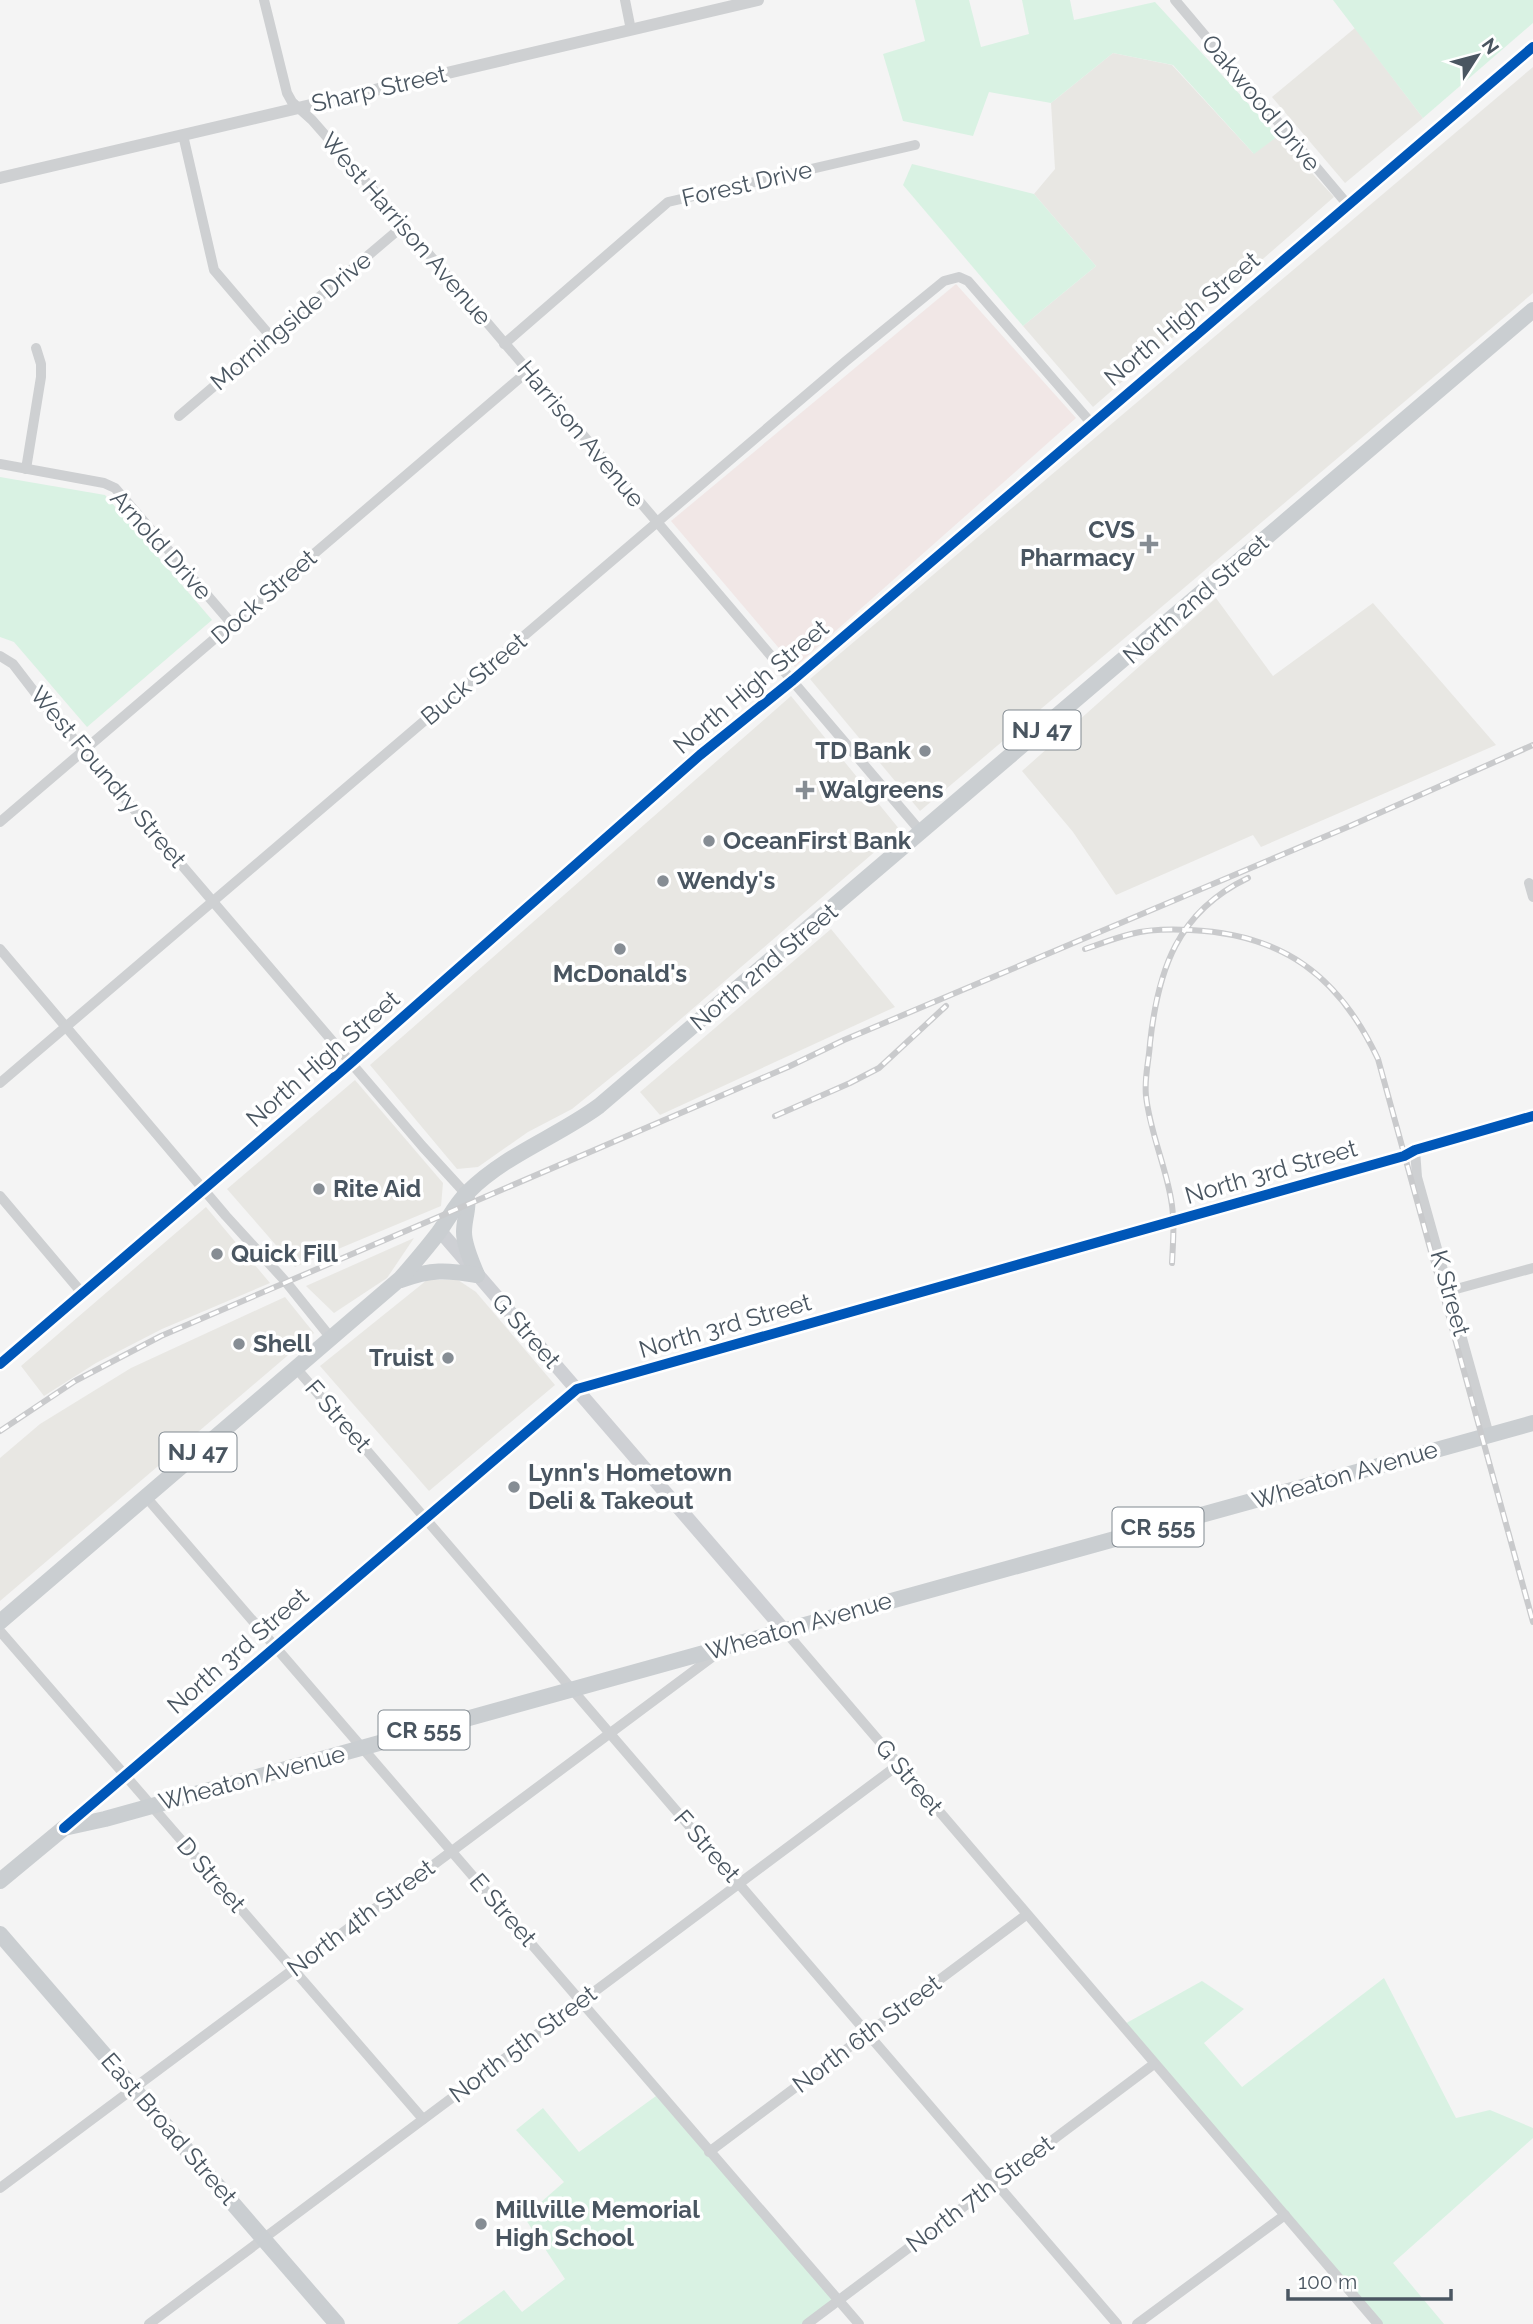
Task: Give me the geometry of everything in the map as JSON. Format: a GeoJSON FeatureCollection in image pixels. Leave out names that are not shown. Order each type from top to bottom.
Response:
{"type":"FeatureCollection","features":[{"type":"Feature","properties":{"kind":"main road","name":"North 2nd Street"},"geometry":{"type":"LineString","coordinates":[[0,1622],[397,1282],[440,1231],[452,1210],[466,1194],[514,1156],[599,1106],[1533,310]]}},
{"type":"Feature","properties":{"kind":"main road"},"geometry":{"type":"LineString","coordinates":[[466,1194],[469,1203],[464,1233],[467,1251],[477,1275]]}},
{"type":"Feature","properties":{"kind":"main road","name":"G Street"},"geometry":{"type":"LineString","coordinates":[[440,1231],[784,1630]]}},
{"type":"Feature","properties":{"kind":"main road"},"geometry":{"type":"LineString","coordinates":[[397,1282],[421,1272],[439,1270],[477,1275]]}},
{"type":"Feature","properties":{"kind":"main road","name":"Wheaton Avenue"},"geometry":{"type":"LineString","coordinates":[[64,1828],[105,1819],[1533,1423]]}},
{"type":"Feature","properties":{"kind":"main road","name":"North 3rd Street"},"geometry":{"type":"LineString","coordinates":[[0,1881],[64,1828]]}},
{"type":"Feature","properties":{"kind":"main road","name":"East Broad Street"},"geometry":{"type":"LineString","coordinates":[[0,1934],[337,2324]]}},
{"type":"Feature","properties":{"kind":"street","name":"West Harrison Avenue"},"geometry":{"type":"LineString","coordinates":[[264,0],[287,93],[404,225],[504,344]]}},
{"type":"Feature","properties":{"kind":"street"},"geometry":{"type":"LineString","coordinates":[[625,0],[631,30]]}},
{"type":"Feature","properties":{"kind":"street","name":"Sharp Street"},"geometry":{"type":"LineString","coordinates":[[0,178],[758,0]]}},
{"type":"Feature","properties":{"kind":"street","name":"Oakwood Drive"},"geometry":{"type":"LineString","coordinates":[[1175,0],[1348,205]]}},
{"type":"Feature","properties":{"kind":"street","name":"North High Street"},"geometry":{"type":"LineString","coordinates":[[0,1364],[352,1062],[700,755],[793,680],[1533,47]]}},
{"type":"Feature","properties":{"kind":"street"},"geometry":{"type":"LineString","coordinates":[[183,135],[214,270],[272,338]]}},
{"type":"Feature","properties":{"kind":"street","name":"Forest Drive"},"geometry":{"type":"LineString","coordinates":[[504,344],[668,202],[915,145]]}},
{"type":"Feature","properties":{"kind":"street","name":"Morningside Drive"},"geometry":{"type":"LineString","coordinates":[[179,416],[404,225]]}},
{"type":"Feature","properties":{"kind":"street","name":"Buck Street"},"geometry":{"type":"LineString","coordinates":[[0,1083],[846,360],[950,278],[968,281],[1092,424]]}},
{"type":"Feature","properties":{"kind":"street","name":"Harrison Avenue"},"geometry":{"type":"LineString","coordinates":[[504,344],[922,833]]}},
{"type":"Feature","properties":{"kind":"street"},"geometry":{"type":"LineString","coordinates":[[26,469],[41,377],[41,364],[36,348]]}},
{"type":"Feature","properties":{"kind":"street","name":"Dock Street"},"geometry":{"type":"LineString","coordinates":[[0,822],[528,371]]}},
{"type":"Feature","properties":{"kind":"street","name":"Arnold Drive"},"geometry":{"type":"LineString","coordinates":[[0,464],[104,483],[115,488],[232,624]]}},
{"type":"Feature","properties":{"kind":"street","name":"West Foundry Street"},"geometry":{"type":"LineString","coordinates":[[0,656],[13,664],[466,1194]]}},
{"type":"Feature","properties":{"kind":"street"},"geometry":{"type":"LineString","coordinates":[[1529,883],[1533,897]]}},
{"type":"Feature","properties":{"kind":"street"},"geometry":{"type":"LineString","coordinates":[[0,949],[331,1338]]}},
{"type":"Feature","properties":{"kind":"street","name":"North 3rd Street"},"geometry":{"type":"LineString","coordinates":[[64,1828],[576,1390],[1404,1157],[1415,1150],[1533,1116]]}},
{"type":"Feature","properties":{"kind":"street","name":"K Street"},"geometry":{"type":"LineString","coordinates":[[1415,1150],[1417,1177],[1489,1435]]}},
{"type":"Feature","properties":{"kind":"street"},"geometry":{"type":"LineString","coordinates":[[0,1196],[82,1293]]}},
{"type":"Feature","properties":{"kind":"street"},"geometry":{"type":"LineString","coordinates":[[1449,1291],[1533,1268]]}},
{"type":"Feature","properties":{"kind":"street","name":"F Street"},"geometry":{"type":"LineString","coordinates":[[296,1368],[1117,2324]]}},
{"type":"Feature","properties":{"kind":"street","name":"E Street"},"geometry":{"type":"LineString","coordinates":[[146,1497],[859,2324]]}},
{"type":"Feature","properties":{"kind":"street","name":"D Street"},"geometry":{"type":"LineString","coordinates":[[0,1630],[423,2119]]}},
{"type":"Feature","properties":{"kind":"street","name":"G Street"},"geometry":{"type":"LineString","coordinates":[[784,1630],[1378,2324]]}},
{"type":"Feature","properties":{"kind":"street","name":"North 4th Street"},"geometry":{"type":"LineString","coordinates":[[0,2188],[723,1648]]}},
{"type":"Feature","properties":{"kind":"street","name":"North 5th Street"},"geometry":{"type":"LineString","coordinates":[[149,2324],[898,1765]]}},
{"type":"Feature","properties":{"kind":"street","name":"North 6th Street"},"geometry":{"type":"LineString","coordinates":[[709,2152],[1026,1915]]}},
{"type":"Feature","properties":{"kind":"street","name":"North 7th Street"},"geometry":{"type":"LineString","coordinates":[[807,2324],[1154,2064]]}},
{"type":"Feature","properties":{"kind":"street"},"geometry":{"type":"LineString","coordinates":[[1137,2324],[1284,2215]]}},
{"type":"Feature","properties":{"kind":"shaded area"},"geometry":{"type":"Polygon","coordinates":[[[1355,28],[1423,118],[1345,183],[1272,97],[1355,28]]]}},
{"type":"Feature","properties":{"kind":"shaded area"},"geometry":{"type":"Polygon","coordinates":[[[1113,53],[1172,65],[1253,153],[1278,136],[1334,197],[1093,407],[1023,326],[1096,266],[1034,194],[1055,169],[1051,103],[1113,53]]]}},
{"type":"Feature","properties":{"kind":"shaded area"},"geometry":{"type":"Polygon","coordinates":[[[1533,67],[1533,293],[920,811],[810,679],[1533,67]]]}},
{"type":"Feature","properties":{"kind":"shaded area"},"geometry":{"type":"Polygon","coordinates":[[[956,284],[1076,418],[795,667],[671,521],[956,284]]]}},
{"type":"Feature","properties":{"kind":"shaded area"},"geometry":{"type":"Polygon","coordinates":[[[1216,598],[1273,676],[1373,603],[1496,745],[1261,847],[1253,835],[1116,895],[1073,832],[1022,771],[1216,598]]]}},
{"type":"Feature","properties":{"kind":"shaded area"},"geometry":{"type":"Polygon","coordinates":[[[791,696],[900,830],[646,1049],[572,1109],[528,1132],[478,1167],[457,1169],[370,1065],[791,696]]]}},
{"type":"Feature","properties":{"kind":"shaded area"},"geometry":{"type":"Polygon","coordinates":[[[831,929],[895,1007],[660,1115],[640,1092],[831,929]]]}},
{"type":"Feature","properties":{"kind":"shaded area"},"geometry":{"type":"Polygon","coordinates":[[[355,1080],[443,1183],[441,1206],[295,1267],[227,1189],[355,1080]]]}},
{"type":"Feature","properties":{"kind":"shaded area"},"geometry":{"type":"Polygon","coordinates":[[[206,1207],[270,1283],[162,1329],[96,1363],[44,1396],[21,1366],[206,1207]]]}},
{"type":"Feature","properties":{"kind":"shaded area"},"geometry":{"type":"Polygon","coordinates":[[[414,1238],[387,1278],[334,1313],[306,1286],[414,1238]]]}},
{"type":"Feature","properties":{"kind":"shaded area"},"geometry":{"type":"Polygon","coordinates":[[[427,1280],[458,1280],[476,1292],[555,1385],[429,1491],[320,1366],[427,1280]]]}},
{"type":"Feature","properties":{"kind":"shaded area"},"geometry":{"type":"Polygon","coordinates":[[[285,1297],[314,1333],[0,1601],[0,1458],[40,1424],[131,1368],[285,1297]]]}},
{"type":"Feature","properties":{"kind":"green space"},"geometry":{"type":"Polygon","coordinates":[[[915,0],[969,0],[981,47],[1029,34],[1022,0],[1070,0],[1074,20],[1155,2],[1278,136],[1254,154],[1173,65],[1113,53],[1051,103],[989,92],[973,136],[903,121],[883,54],[925,41],[915,0]]]}},
{"type":"Feature","properties":{"kind":"green space"},"geometry":{"type":"Polygon","coordinates":[[[1333,0],[1533,0],[1533,23],[1423,118],[1333,0]]]}},
{"type":"Feature","properties":{"kind":"green space"},"geometry":{"type":"Polygon","coordinates":[[[912,164],[1034,194],[1096,266],[1023,326],[903,185],[912,164]]]}},
{"type":"Feature","properties":{"kind":"green space"},"geometry":{"type":"Polygon","coordinates":[[[0,477],[105,495],[212,620],[87,727],[14,642],[0,637],[0,477]]]}},
{"type":"Feature","properties":{"kind":"green space"},"geometry":{"type":"Polygon","coordinates":[[[1384,1978],[1456,2118],[1490,2110],[1533,2128],[1533,2138],[1393,2263],[1444,2324],[1377,2324],[1121,2026],[1202,1981],[1244,2009],[1204,2043],[1242,2087],[1384,1978]]]}},
{"type":"Feature","properties":{"kind":"green space"},"geometry":{"type":"Polygon","coordinates":[[[656,2096],[836,2302],[806,2324],[457,2324],[504,2290],[522,2312],[565,2279],[524,2217],[564,2182],[516,2130],[543,2108],[579,2152],[656,2096]]]}},
{"type":"Feature","properties":{"kind":"railway"},"geometry":{"type":"LineString","coordinates":[[0,1431],[75,1381],[161,1336],[1533,745]]}},
{"type":"Feature","properties":{"kind":"railway"},"geometry":{"type":"LineString","coordinates":[[1172,1263],[1171,1199],[1146,1096],[1154,1016],[1166,968],[1175,946],[1188,926],[1204,908],[1248,878]]}},
{"type":"Feature","properties":{"kind":"railway"},"geometry":{"type":"LineString","coordinates":[[1085,949],[1131,934],[1160,930],[1223,933],[1253,940],[1304,965],[1326,983],[1363,1030],[1378,1059],[1533,1622]]}},
{"type":"Feature","properties":{"kind":"railway"},"geometry":{"type":"LineString","coordinates":[[775,1116],[879,1068],[946,1006]]}},
{"type":"Feature","properties":{"kind":"cycle path"},"geometry":{"type":"LineString","coordinates":[[0,1364],[352,1062],[700,755],[793,680],[1533,47]]}},
{"type":"Feature","properties":{"kind":"cycle path"},"geometry":{"type":"LineString","coordinates":[[64,1828],[577,1389],[1404,1156],[1415,1150],[1533,1116]]}},
{"type":"Feature","properties":{"kind":"place","name":"CVS Pharmacy"},"geometry":{"type":"Point","coordinates":[1149,544]}},
{"type":"Feature","properties":{"kind":"place","name":"TD Bank"},"geometry":{"type":"Point","coordinates":[925,751]}},
{"type":"Feature","properties":{"kind":"place","name":"Walgreens"},"geometry":{"type":"Point","coordinates":[805,790]}},
{"type":"Feature","properties":{"kind":"place","name":"OceanFirst Bank"},"geometry":{"type":"Point","coordinates":[709,841]}},
{"type":"Feature","properties":{"kind":"place","name":"Wendy's"},"geometry":{"type":"Point","coordinates":[663,881]}},
{"type":"Feature","properties":{"kind":"place","name":"McDonald's"},"geometry":{"type":"Point","coordinates":[620,949]}},
{"type":"Feature","properties":{"kind":"place","name":"Rite Aid"},"geometry":{"type":"Point","coordinates":[319,1189]}},
{"type":"Feature","properties":{"kind":"place","name":"Quick Fill"},"geometry":{"type":"Point","coordinates":[217,1254]}},
{"type":"Feature","properties":{"kind":"place","name":"Shell"},"geometry":{"type":"Point","coordinates":[239,1344]}},
{"type":"Feature","properties":{"kind":"place","name":"Truist"},"geometry":{"type":"Point","coordinates":[448,1358]}},
{"type":"Feature","properties":{"kind":"place","name":"Lynn's Hometown Deli & Takeout"},"geometry":{"type":"Point","coordinates":[514,1487]}},
{"type":"Feature","properties":{"kind":"place","name":"Millville Memorial High School"},"geometry":{"type":"Point","coordinates":[481,2224]}}]}
